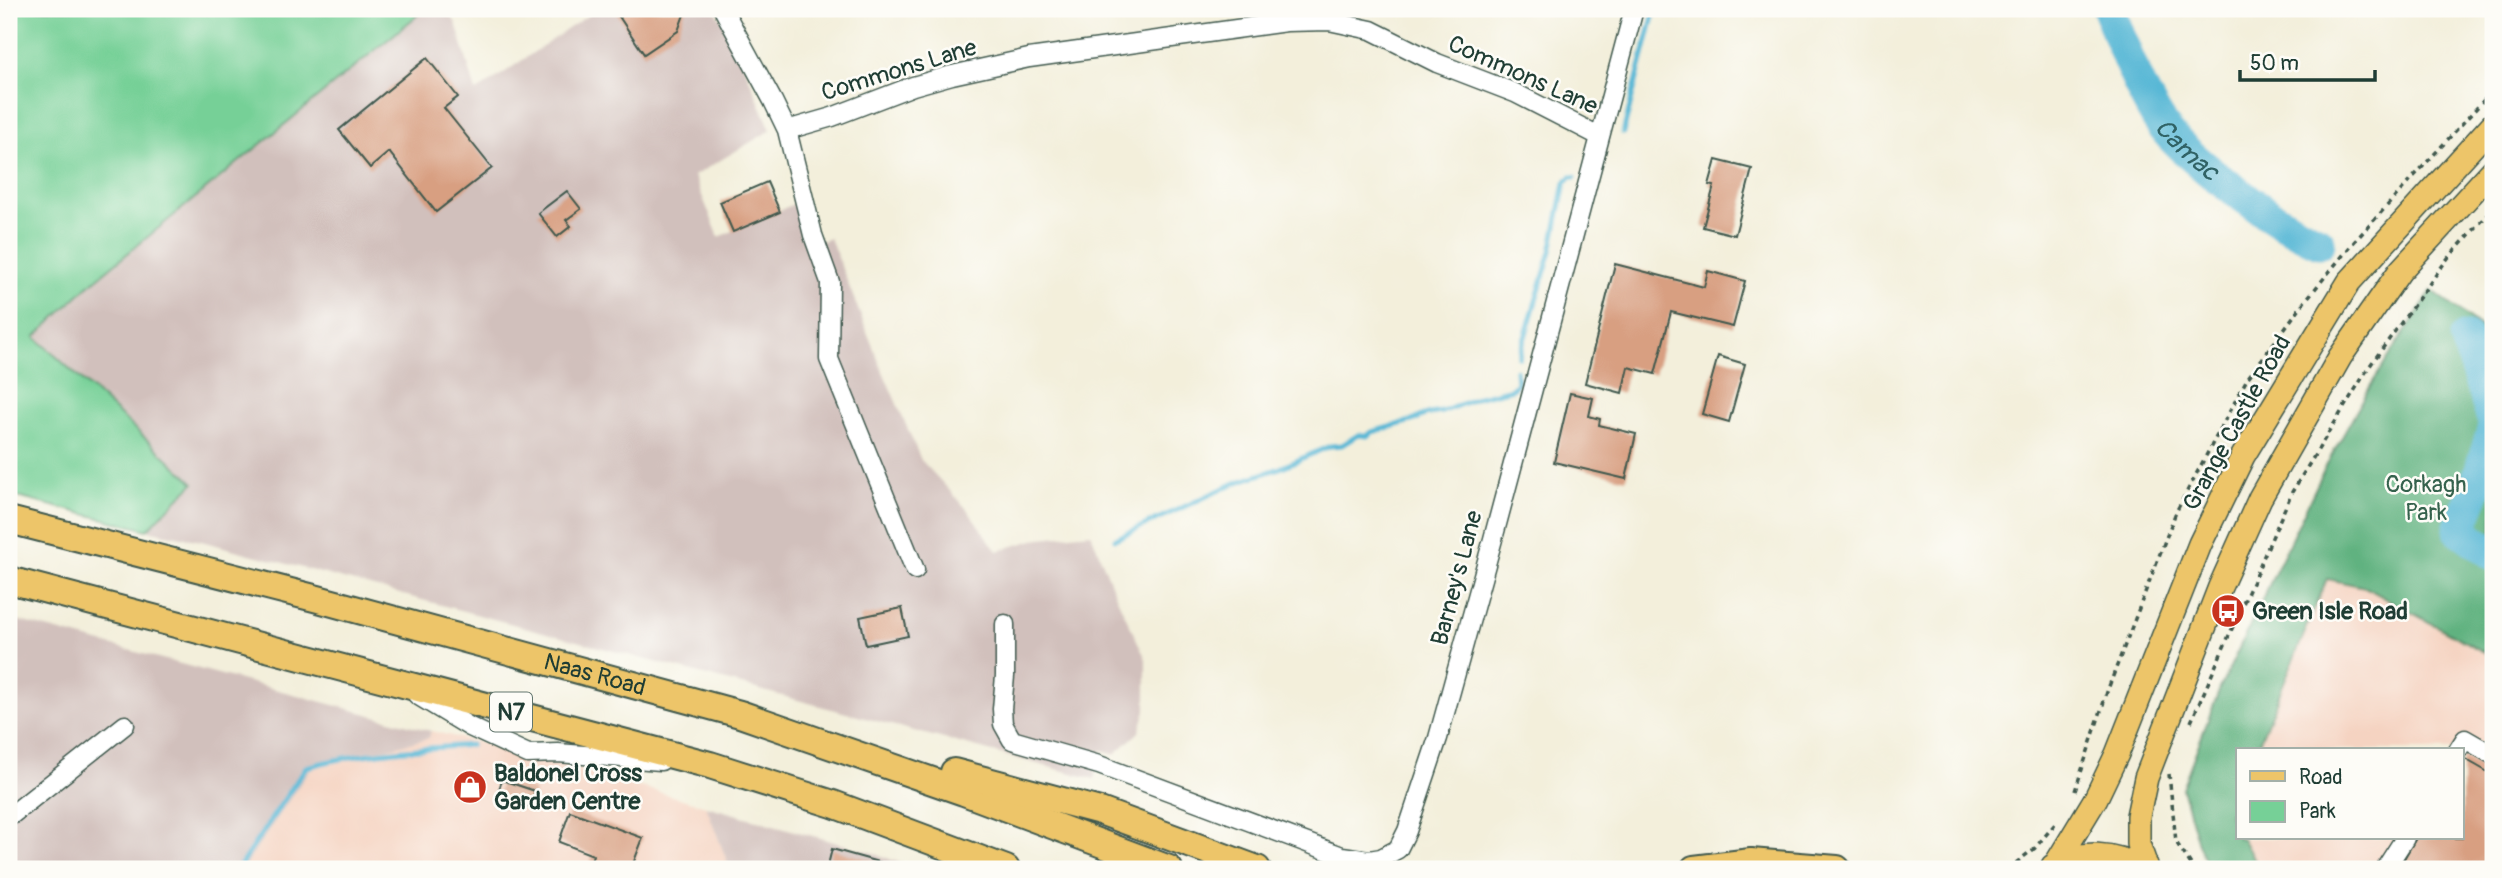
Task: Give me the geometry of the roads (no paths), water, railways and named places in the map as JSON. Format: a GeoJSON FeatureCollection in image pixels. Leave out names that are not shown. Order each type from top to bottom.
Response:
{"type":"FeatureCollection","features":[{"type":"Feature","properties":{"kind":"highway","name":"Naas Road"},"geometry":{"type":"LineString","coordinates":[[9,520],[318,599],[740,714],[964,792],[1169,869]]}},
{"type":"Feature","properties":{"kind":"highway","name":"N7"},"geometry":{"type":"LineString","coordinates":[[9,580],[710,765],[833,804],[1006,869]]}},
{"type":"Feature","properties":{"kind":"highway","name":"N7"},"geometry":{"type":"LineString","coordinates":[[740,714],[1100,811],[1256,869]]}},
{"type":"Feature","properties":{"kind":"highway"},"geometry":{"type":"LineString","coordinates":[[1694,869],[1751,862],[1837,869]]}},
{"type":"Feature","properties":{"kind":"main road","name":"Grange Castle Road"},"geometry":{"type":"LineString","coordinates":[[2052,867],[2096,798],[2117,754],[2200,544],[2243,456],[2350,282],[2493,124]]}},
{"type":"Feature","properties":{"kind":"main road","name":"Grange Castle Road"},"geometry":{"type":"LineString","coordinates":[[2145,869],[2138,844],[2138,817],[2146,778],[2220,587],[2260,499],[2340,357],[2400,271],[2493,170]]}},
{"type":"Feature","properties":{"kind":"main road","name":"Grange Castle Road"},"geometry":{"type":"LineString","coordinates":[[2052,867],[2079,856],[2104,855],[2128,860],[2145,869]]}},
{"type":"Feature","properties":{"kind":"street"},"geometry":{"type":"LineString","coordinates":[[723,9],[787,130],[792,159],[813,235],[830,282],[830,359],[915,570]]}},
{"type":"Feature","properties":{"kind":"street","name":"Barney's Lane"},"geometry":{"type":"LineString","coordinates":[[1005,624],[1006,662],[1002,709],[1003,724],[1012,740],[1099,765],[1342,856],[1369,860],[1381,858],[1398,849],[1407,831],[1438,738],[1634,9]]}},
{"type":"Feature","properties":{"kind":"street","name":"Commons Lane"},"geometry":{"type":"LineString","coordinates":[[787,130],[832,117],[913,86],[1029,58],[1286,22],[1329,21],[1371,30],[1437,63],[1515,93],[1599,136]]}},
{"type":"Feature","properties":{"kind":"street"},"geometry":{"type":"LineString","coordinates":[[392,680],[470,727],[528,754],[558,753],[710,765]]}},
{"type":"Feature","properties":{"kind":"street"},"geometry":{"type":"LineString","coordinates":[[9,817],[125,725]]}},
{"type":"Feature","properties":{"kind":"street"},"geometry":{"type":"LineString","coordinates":[[2459,748],[2465,739],[2493,755]]}},
{"type":"Feature","properties":{"kind":"street"},"geometry":{"type":"LineString","coordinates":[[2385,869],[2403,840]]}},
{"type":"Feature","properties":{"kind":"water"},"geometry":{"type":"Polygon","coordinates":[[[2473,495],[2471,522],[2493,534],[2493,572],[2482,561],[2457,546],[2448,524],[2473,495]]]}},
{"type":"Feature","properties":{"kind":"waterway"},"geometry":{"type":"LineString","coordinates":[[1623,133],[1655,9]]}},
{"type":"Feature","properties":{"kind":"waterway","name":"Camac"},"geometry":{"type":"LineString","coordinates":[[2109,9],[2143,92],[2169,134],[2231,188],[2279,220],[2319,242]]}},
{"type":"Feature","properties":{"kind":"waterway"},"geometry":{"type":"LineString","coordinates":[[1519,357],[1551,251],[1565,183],[1575,177]]}},
{"type":"Feature","properties":{"kind":"waterway","name":"Camac"},"geometry":{"type":"LineString","coordinates":[[2466,338],[2493,419]]}},
{"type":"Feature","properties":{"kind":"waterway"},"geometry":{"type":"LineString","coordinates":[[1115,539],[1235,483],[1280,468],[1330,446],[1342,445],[1358,435],[1367,436],[1372,432],[1442,412],[1479,397],[1512,389],[1517,383],[1516,370]]}},
{"type":"Feature","properties":{"kind":"waterway","name":"Camac"},"geometry":{"type":"LineString","coordinates":[[2493,430],[2473,495],[2459,529],[2493,554]]}},
{"type":"Feature","properties":{"kind":"waterway"},"geometry":{"type":"LineString","coordinates":[[238,869],[306,767],[367,755],[471,745]]}},
{"type":"Feature","properties":{"kind":"place","name":"Green Isle Road"},"geometry":{"type":"Point","coordinates":[2228,611]}},
{"type":"Feature","properties":{"kind":"place","name":"Baldonel Cross Garden Centre"},"geometry":{"type":"Point","coordinates":[470,787]}},
{"type":"Feature","properties":{"kind":"park label","name":"Corkagh Park"},"geometry":{"type":"Point","coordinates":[2426,498]}}]}
